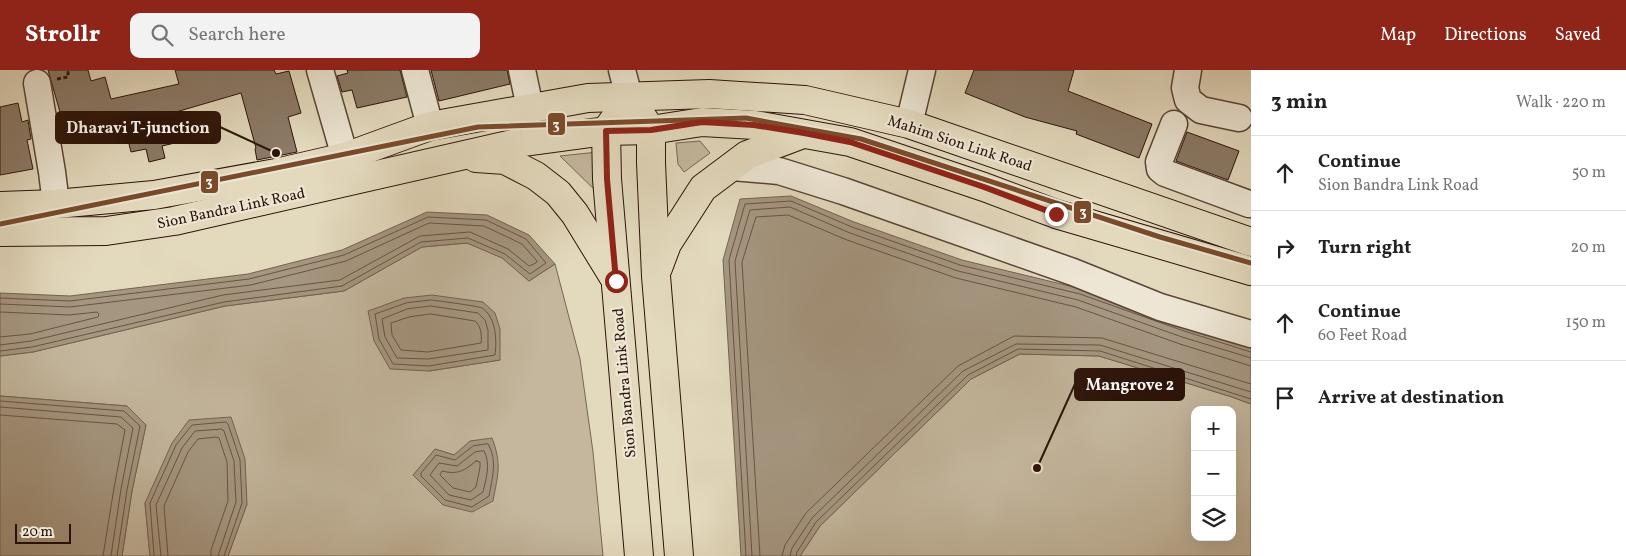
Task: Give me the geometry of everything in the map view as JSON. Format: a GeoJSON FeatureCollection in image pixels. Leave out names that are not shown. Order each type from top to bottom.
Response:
{"type":"FeatureCollection","features":[{"type":"Feature","properties":{"kind":"main road","name":"Mahim Sion Link Road"},"geometry":{"type":"LineString","coordinates":[[629,97],[709,94],[805,100],[909,124],[1244,240]]}},
{"type":"Feature","properties":{"kind":"main road","name":"Sion Bandra Link Road"},"geometry":{"type":"LineString","coordinates":[[0,232],[106,231],[174,222],[279,185],[430,126],[588,98],[629,97]]}},
{"type":"Feature","properties":{"kind":"main road"},"geometry":{"type":"LineString","coordinates":[[606,131],[629,97],[651,130],[656,276],[679,556]]}},
{"type":"Feature","properties":{"kind":"main road"},"geometry":{"type":"LineString","coordinates":[[459,158],[517,143],[606,131],[651,130],[702,122],[754,125],[850,142],[984,187],[1056,214],[1251,272]]}},
{"type":"Feature","properties":{"kind":"main road","name":"Sion Bandra Link Road"},"geometry":{"type":"LineString","coordinates":[[606,131],[607,179],[639,556]]}},
{"type":"Feature","properties":{"kind":"main road"},"geometry":{"type":"LineString","coordinates":[[656,276],[667,244],[703,188],[747,155],[804,133]]}},
{"type":"Feature","properties":{"kind":"main road","name":"Sion Bandra Link Road"},"geometry":{"type":"LineString","coordinates":[[0,206],[56,204],[279,185],[459,158]]}},
{"type":"Feature","properties":{"kind":"main road"},"geometry":{"type":"LineString","coordinates":[[459,158],[505,160],[536,176],[558,193],[575,214],[616,281]]}},
{"type":"Feature","properties":{"kind":"street"},"geometry":{"type":"LineString","coordinates":[[320,70],[345,158]]}},
{"type":"Feature","properties":{"kind":"street"},"geometry":{"type":"LineString","coordinates":[[415,70],[430,126]]}},
{"type":"Feature","properties":{"kind":"street"},"geometry":{"type":"LineString","coordinates":[[522,70],[530,108]]}},
{"type":"Feature","properties":{"kind":"street"},"geometry":{"type":"LineString","coordinates":[[622,70],[629,97]]}},
{"type":"Feature","properties":{"kind":"street"},"geometry":{"type":"LineString","coordinates":[[909,124],[922,70]]}},
{"type":"Feature","properties":{"kind":"street"},"geometry":{"type":"LineString","coordinates":[[1188,70],[1186,88],[1188,100],[1201,110],[1247,113]]}},
{"type":"Feature","properties":{"kind":"street"},"geometry":{"type":"LineString","coordinates":[[37,83],[56,204]]}},
{"type":"Feature","properties":{"kind":"street"},"geometry":{"type":"LineString","coordinates":[[1174,124],[1159,162],[1160,169],[1165,174],[1250,201],[1244,240]]}},
{"type":"Feature","properties":{"kind":"street"},"geometry":{"type":"LineString","coordinates":[[732,167],[778,171],[843,191],[1073,272],[1160,307],[1251,334]]}},
{"type":"Feature","properties":{"kind":"shaded area"},"geometry":{"type":"Polygon","coordinates":[[[700,141],[710,153],[684,172],[678,164],[676,143],[700,141]]]}},
{"type":"Feature","properties":{"kind":"shaded area"},"geometry":{"type":"Polygon","coordinates":[[[598,152],[597,192],[560,156],[598,152]]]}},
{"type":"Feature","properties":{"kind":"shaded area"},"geometry":{"type":"Polygon","coordinates":[[[467,243],[503,258],[529,281],[555,264],[580,359],[593,452],[603,556],[228,556],[247,504],[145,503],[150,556],[122,556],[132,491],[146,425],[127,406],[0,396],[0,356],[33,352],[225,306],[344,291],[422,247],[467,243]],[[461,300],[429,371],[500,360],[482,302],[461,300]],[[435,449],[414,475],[454,455],[435,449]]]}},
{"type":"Feature","properties":{"kind":"shaded area"},"geometry":{"type":"Polygon","coordinates":[[[1020,354],[1099,356],[1251,404],[1251,556],[800,556],[820,526],[971,379],[1020,354]]]}},
{"type":"Feature","properties":{"kind":"water"},"geometry":{"type":"Polygon","coordinates":[[[791,196],[854,222],[962,260],[1082,289],[1186,327],[1251,347],[1251,404],[1099,356],[1020,354],[971,379],[820,526],[800,556],[741,556],[723,260],[740,199],[791,196]]]}},
{"type":"Feature","properties":{"kind":"water"},"geometry":{"type":"Polygon","coordinates":[[[427,212],[487,215],[529,235],[555,264],[529,281],[502,258],[467,243],[422,247],[344,291],[225,306],[33,352],[0,356],[0,293],[70,296],[248,274],[342,250],[427,212]]]}},
{"type":"Feature","properties":{"kind":"water"},"geometry":{"type":"Polygon","coordinates":[[[432,295],[483,302],[495,313],[500,329],[500,360],[429,371],[390,369],[374,341],[368,311],[404,298],[432,295]]]}},
{"type":"Feature","properties":{"kind":"water"},"geometry":{"type":"Polygon","coordinates":[[[0,396],[127,406],[146,425],[132,491],[122,556],[0,556],[0,396]]]}},
{"type":"Feature","properties":{"kind":"water"},"geometry":{"type":"Polygon","coordinates":[[[231,417],[245,459],[247,504],[228,556],[150,556],[145,503],[172,443],[189,420],[231,417]]]}},
{"type":"Feature","properties":{"kind":"water"},"geometry":{"type":"Polygon","coordinates":[[[492,438],[498,462],[498,476],[493,501],[472,512],[443,505],[413,475],[435,449],[454,455],[470,441],[492,438]]]}},
{"type":"Feature","properties":{"kind":"building"},"geometry":{"type":"Polygon","coordinates":[[[48,70],[88,70],[91,81],[105,77],[111,99],[179,84],[175,70],[274,70],[276,74],[289,71],[301,113],[288,117],[297,152],[257,160],[256,148],[241,93],[176,112],[183,141],[162,146],[165,158],[149,162],[146,149],[131,152],[125,128],[81,141],[77,130],[66,133],[48,70]]]}},
{"type":"Feature","properties":{"kind":"building"},"geometry":{"type":"Polygon","coordinates":[[[347,70],[400,70],[407,97],[357,108],[352,90],[342,92],[337,76],[348,73],[347,70]]]}},
{"type":"Feature","properties":{"kind":"building"},"geometry":{"type":"Polygon","coordinates":[[[431,70],[507,70],[510,84],[439,101],[431,70]]]}},
{"type":"Feature","properties":{"kind":"building"},"geometry":{"type":"Polygon","coordinates":[[[974,70],[1074,70],[1068,91],[1152,124],[1139,158],[1076,134],[1077,131],[1025,117],[965,93],[974,70]]]}},
{"type":"Feature","properties":{"kind":"building"},"geometry":{"type":"Polygon","coordinates":[[[18,103],[22,122],[28,120],[31,139],[27,140],[33,169],[0,175],[0,107],[18,103]]]}},
{"type":"Feature","properties":{"kind":"building"},"geometry":{"type":"Polygon","coordinates":[[[1187,132],[1239,151],[1228,180],[1176,161],[1187,132]]]}},
{"type":"Feature","properties":{"kind":"metro line","name":"3"},"geometry":{"type":"LineString","coordinates":[[0,224],[478,127],[746,118],[861,139],[1160,237],[1251,263]]}},
{"type":"Feature","properties":{"kind":"place","name":"Dharavi T-junction"},"geometry":{"type":"Point","coordinates":[276,153]}},
{"type":"Feature","properties":{"kind":"place","name":"Mangrove 2"},"geometry":{"type":"Point","coordinates":[1037,468]}},
{"type":"Feature","properties":{"kind":"route"},"geometry":{"type":"LineString","coordinates":[[616,281],[607,179],[606,131],[651,130],[702,122],[754,125],[804,133],[850,142],[984,187],[1056,214]]}}]}
